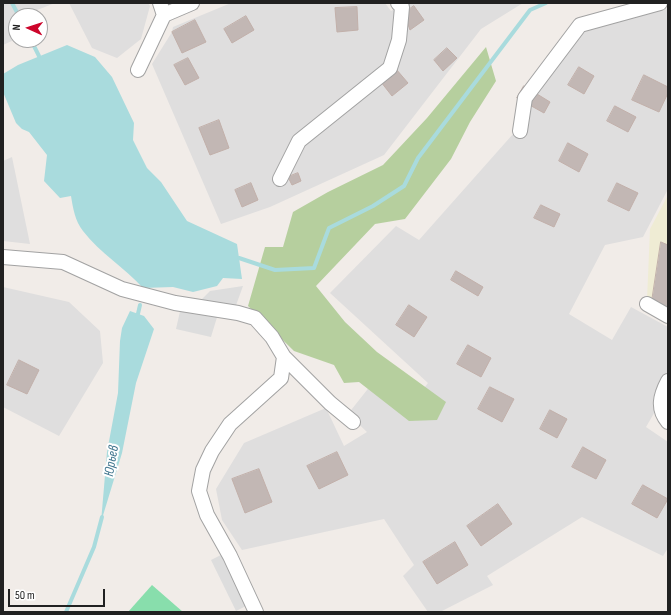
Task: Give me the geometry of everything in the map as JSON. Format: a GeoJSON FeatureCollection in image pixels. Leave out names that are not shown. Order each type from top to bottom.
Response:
{"type":"FeatureCollection","features":[{"type":"Feature","properties":{"kind":"street"},"geometry":{"type":"LineString","coordinates":[[138,70],[162,9],[192,3]]}},
{"type":"Feature","properties":{"kind":"street"},"geometry":{"type":"LineString","coordinates":[[520,131],[525,98],[580,25],[660,3]]}},
{"type":"Feature","properties":{"kind":"street"},"geometry":{"type":"LineString","coordinates":[[280,179],[299,141],[390,68],[399,40],[403,4]]}},
{"type":"Feature","properties":{"kind":"street"},"geometry":{"type":"LineString","coordinates":[[3,257],[62,262],[122,289],[175,303],[238,313],[255,318],[272,337],[284,357],[330,403],[352,422]]}},
{"type":"Feature","properties":{"kind":"street"},"geometry":{"type":"LineString","coordinates":[[647,304],[668,316]]}},
{"type":"Feature","properties":{"kind":"street"},"geometry":{"type":"LineString","coordinates":[[256,612],[230,556],[207,515],[199,491],[203,470],[212,451],[230,424],[281,378],[284,357]]}},
{"type":"Feature","properties":{"kind":"street"},"geometry":{"type":"LineString","coordinates":[[668,381],[664,388],[660,402],[662,415],[668,422]]}},
{"type":"Feature","properties":{"kind":"shaded area"},"geometry":{"type":"Polygon","coordinates":[[[3,3],[55,3],[42,8],[8,8],[8,43],[3,45],[3,3]]]}},
{"type":"Feature","properties":{"kind":"shaded area"},"geometry":{"type":"Polygon","coordinates":[[[69,3],[148,3],[150,6],[141,39],[117,58],[92,48],[69,3]]]}},
{"type":"Feature","properties":{"kind":"shaded area"},"geometry":{"type":"Polygon","coordinates":[[[231,3],[385,3],[391,11],[403,3],[523,3],[481,29],[384,155],[270,207],[221,224],[152,64],[172,32],[173,27],[231,3]]]}},
{"type":"Feature","properties":{"kind":"shaded area"},"geometry":{"type":"Polygon","coordinates":[[[668,8],[668,189],[643,237],[605,245],[569,314],[612,340],[631,307],[668,327],[668,389],[646,427],[668,442],[668,548],[663,556],[582,517],[487,576],[493,585],[440,612],[428,612],[403,576],[414,565],[384,519],[242,550],[222,520],[216,489],[244,443],[326,408],[344,446],[367,432],[348,414],[382,371],[418,396],[428,383],[330,293],[396,226],[419,240],[513,134],[528,96],[574,35],[668,8]]]}},
{"type":"Feature","properties":{"kind":"shaded area"},"geometry":{"type":"Polygon","coordinates":[[[12,157],[30,244],[3,241],[3,161],[12,157]]]}},
{"type":"Feature","properties":{"kind":"shaded area"},"geometry":{"type":"Polygon","coordinates":[[[668,195],[668,314],[647,300],[650,229],[668,195]]]}},
{"type":"Feature","properties":{"kind":"shaded area"},"geometry":{"type":"Polygon","coordinates":[[[243,286],[235,308],[200,301],[210,291],[243,286]]]}},
{"type":"Feature","properties":{"kind":"shaded area"},"geometry":{"type":"Polygon","coordinates":[[[3,287],[69,302],[100,331],[103,363],[59,436],[3,407],[3,287]]]}},
{"type":"Feature","properties":{"kind":"shaded area"},"geometry":{"type":"Polygon","coordinates":[[[181,307],[218,314],[211,337],[176,329],[181,307]]]}},
{"type":"Feature","properties":{"kind":"shaded area"},"geometry":{"type":"Polygon","coordinates":[[[227,552],[252,603],[236,611],[211,560],[227,552]]]}},
{"type":"Feature","properties":{"kind":"green space"},"geometry":{"type":"Polygon","coordinates":[[[486,47],[496,81],[470,122],[451,159],[405,219],[375,224],[316,286],[345,322],[377,352],[446,402],[437,420],[409,421],[359,382],[344,383],[334,365],[294,351],[248,306],[265,247],[283,247],[293,212],[328,192],[383,165],[427,118],[486,47]]]}},
{"type":"Feature","properties":{"kind":"green space"},"geometry":{"type":"Polygon","coordinates":[[[152,585],[183,612],[128,612],[152,585]]]}},
{"type":"Feature","properties":{"kind":"water"},"geometry":{"type":"Polygon","coordinates":[[[67,45],[95,57],[112,77],[134,123],[133,140],[147,168],[161,182],[187,221],[237,244],[242,279],[223,278],[217,286],[193,292],[173,287],[143,288],[97,246],[83,231],[76,219],[71,196],[60,198],[44,181],[47,155],[29,132],[22,129],[16,123],[3,92],[3,74],[18,65],[67,45]]]}},
{"type":"Feature","properties":{"kind":"water"},"geometry":{"type":"Polygon","coordinates":[[[130,311],[144,316],[154,329],[136,383],[122,453],[101,522],[107,452],[118,393],[120,341],[122,328],[130,311]]]}},
{"type":"Feature","properties":{"kind":"building"},"geometry":{"type":"Polygon","coordinates":[[[414,6],[424,20],[410,30],[404,13],[414,6]]]}},
{"type":"Feature","properties":{"kind":"building"},"geometry":{"type":"Polygon","coordinates":[[[357,7],[358,30],[337,32],[335,8],[357,7]]]}},
{"type":"Feature","properties":{"kind":"building"},"geometry":{"type":"Polygon","coordinates":[[[246,16],[254,30],[232,43],[224,29],[246,16]]]}},
{"type":"Feature","properties":{"kind":"building"},"geometry":{"type":"Polygon","coordinates":[[[195,20],[206,42],[182,53],[172,32],[195,20]]]}},
{"type":"Feature","properties":{"kind":"building"},"geometry":{"type":"Polygon","coordinates":[[[447,48],[457,58],[443,71],[434,60],[447,48]]]}},
{"type":"Feature","properties":{"kind":"building"},"geometry":{"type":"Polygon","coordinates":[[[188,58],[199,78],[185,85],[174,65],[188,58]]]}},
{"type":"Feature","properties":{"kind":"building"},"geometry":{"type":"Polygon","coordinates":[[[579,67],[594,76],[584,94],[568,85],[579,67]]]}},
{"type":"Feature","properties":{"kind":"building"},"geometry":{"type":"Polygon","coordinates":[[[396,69],[408,83],[392,96],[381,82],[396,69]]]}},
{"type":"Feature","properties":{"kind":"building"},"geometry":{"type":"Polygon","coordinates":[[[644,75],[668,87],[668,93],[659,112],[632,100],[644,75]]]}},
{"type":"Feature","properties":{"kind":"building"},"geometry":{"type":"Polygon","coordinates":[[[524,86],[550,102],[544,113],[517,98],[524,86]]]}},
{"type":"Feature","properties":{"kind":"building"},"geometry":{"type":"Polygon","coordinates":[[[615,106],[636,117],[628,132],[607,121],[615,106]]]}},
{"type":"Feature","properties":{"kind":"building"},"geometry":{"type":"Polygon","coordinates":[[[219,120],[229,148],[210,155],[199,128],[219,120]]]}},
{"type":"Feature","properties":{"kind":"building"},"geometry":{"type":"Polygon","coordinates":[[[568,143],[588,154],[579,172],[559,161],[568,143]]]}},
{"type":"Feature","properties":{"kind":"building"},"geometry":{"type":"Polygon","coordinates":[[[298,173],[301,181],[292,185],[288,177],[298,173]]]}},
{"type":"Feature","properties":{"kind":"building"},"geometry":{"type":"Polygon","coordinates":[[[251,183],[258,200],[242,207],[235,190],[251,183]]]}},
{"type":"Feature","properties":{"kind":"building"},"geometry":{"type":"Polygon","coordinates":[[[617,183],[638,193],[629,211],[608,201],[617,183]]]}},
{"type":"Feature","properties":{"kind":"building"},"geometry":{"type":"Polygon","coordinates":[[[541,205],[560,214],[554,227],[534,218],[541,205]]]}},
{"type":"Feature","properties":{"kind":"building"},"geometry":{"type":"Polygon","coordinates":[[[661,242],[668,245],[668,309],[652,301],[661,242]]]}},
{"type":"Feature","properties":{"kind":"building"},"geometry":{"type":"Polygon","coordinates":[[[456,271],[483,287],[478,296],[451,280],[456,271]]]}},
{"type":"Feature","properties":{"kind":"building"},"geometry":{"type":"Polygon","coordinates":[[[409,305],[427,317],[414,337],[396,325],[409,305]]]}},
{"type":"Feature","properties":{"kind":"building"},"geometry":{"type":"Polygon","coordinates":[[[468,345],[491,358],[481,377],[457,364],[468,345]]]}},
{"type":"Feature","properties":{"kind":"building"},"geometry":{"type":"Polygon","coordinates":[[[19,360],[39,370],[27,394],[7,385],[19,360]]]}},
{"type":"Feature","properties":{"kind":"building"},"geometry":{"type":"Polygon","coordinates":[[[490,387],[514,399],[502,422],[478,409],[490,387]]]}},
{"type":"Feature","properties":{"kind":"building"},"geometry":{"type":"Polygon","coordinates":[[[550,410],[567,419],[557,438],[540,429],[550,410]]]}},
{"type":"Feature","properties":{"kind":"building"},"geometry":{"type":"Polygon","coordinates":[[[583,447],[606,460],[596,479],[572,467],[583,447]]]}},
{"type":"Feature","properties":{"kind":"building"},"geometry":{"type":"Polygon","coordinates":[[[337,452],[348,475],[319,489],[307,466],[337,452]]]}},
{"type":"Feature","properties":{"kind":"building"},"geometry":{"type":"Polygon","coordinates":[[[259,469],[272,502],[245,513],[232,479],[259,469]]]}},
{"type":"Feature","properties":{"kind":"building"},"geometry":{"type":"Polygon","coordinates":[[[643,485],[668,499],[657,518],[632,504],[643,485]]]}},
{"type":"Feature","properties":{"kind":"building"},"geometry":{"type":"Polygon","coordinates":[[[498,504],[512,524],[481,546],[467,526],[498,504]]]}},
{"type":"Feature","properties":{"kind":"building"},"geometry":{"type":"Polygon","coordinates":[[[455,542],[468,565],[437,584],[423,562],[455,542]]]}},
{"type":"Feature","properties":{"kind":"waterway","name":"Юрьев"},"geometry":{"type":"LineString","coordinates":[[12,3],[15,8]]}},
{"type":"Feature","properties":{"kind":"waterway"},"geometry":{"type":"LineString","coordinates":[[239,258],[275,270],[314,268],[329,228],[373,206],[404,186],[418,158],[530,10],[546,3]]}},
{"type":"Feature","properties":{"kind":"waterway","name":"Юрьев"},"geometry":{"type":"LineString","coordinates":[[35,48],[39,56]]}},
{"type":"Feature","properties":{"kind":"waterway","name":"Юрьев"},"geometry":{"type":"LineString","coordinates":[[137,318],[140,305]]}},
{"type":"Feature","properties":{"kind":"waterway","name":"Юрьев"},"geometry":{"type":"LineString","coordinates":[[66,612],[94,547],[102,517]]}}]}
